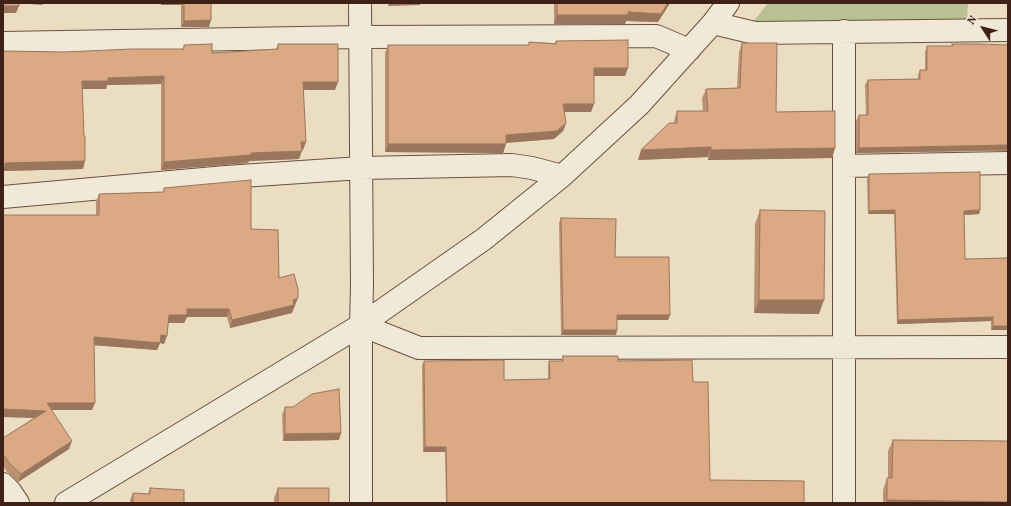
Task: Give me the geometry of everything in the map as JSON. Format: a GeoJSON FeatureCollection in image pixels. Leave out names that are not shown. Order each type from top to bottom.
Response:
{"type":"FeatureCollection","features":[{"type":"Feature","properties":{"kind":"street"},"geometry":{"type":"LineString","coordinates":[[360,3],[362,286],[361,503]]}},
{"type":"Feature","properties":{"kind":"street"},"geometry":{"type":"LineString","coordinates":[[66,503],[361,325],[484,238],[562,176],[639,105],[690,50],[728,3]]}},
{"type":"Feature","properties":{"kind":"street"},"geometry":{"type":"LineString","coordinates":[[713,23],[755,33],[1008,30]]}},
{"type":"Feature","properties":{"kind":"street"},"geometry":{"type":"LineString","coordinates":[[844,31],[844,503]]}},
{"type":"Feature","properties":{"kind":"street"},"geometry":{"type":"LineString","coordinates":[[3,43],[360,37],[656,36],[690,50]]}},
{"type":"Feature","properties":{"kind":"street"},"geometry":{"type":"LineString","coordinates":[[844,166],[1008,163]]}},
{"type":"Feature","properties":{"kind":"street"},"geometry":{"type":"LineString","coordinates":[[3,197],[226,177],[361,168],[512,165],[532,168],[562,176]]}},
{"type":"Feature","properties":{"kind":"street"},"geometry":{"type":"LineString","coordinates":[[361,325],[419,348],[1008,347]]}},
{"type":"Feature","properties":{"kind":"street"},"geometry":{"type":"LineString","coordinates":[[3,484],[18,503]]}},
{"type":"Feature","properties":{"kind":"green space"},"geometry":{"type":"Polygon","coordinates":[[[768,3],[968,3],[967,23],[751,25],[768,3]]]}},
{"type":"Feature","properties":{"kind":"building"},"geometry":{"type":"Polygon","coordinates":[[[3,3],[19,3],[19,6],[3,6],[3,3]]]}},
{"type":"Feature","properties":{"kind":"building"},"geometry":{"type":"Polygon","coordinates":[[[184,3],[211,3],[211,20],[184,21],[184,3]]]}},
{"type":"Feature","properties":{"kind":"building"},"geometry":{"type":"Polygon","coordinates":[[[557,3],[668,3],[661,14],[628,12],[628,15],[557,15],[557,3]]]}},
{"type":"Feature","properties":{"kind":"building"},"geometry":{"type":"Polygon","coordinates":[[[628,40],[628,68],[594,68],[594,104],[563,104],[566,123],[557,131],[506,135],[506,144],[388,144],[388,45],[529,45],[529,42],[556,44],[556,41],[628,40]]]}},
{"type":"Feature","properties":{"kind":"building"},"geometry":{"type":"Polygon","coordinates":[[[742,43],[777,43],[776,112],[835,111],[835,148],[711,150],[711,147],[641,150],[669,123],[677,123],[677,111],[708,111],[706,89],[740,88],[742,43]]]}},
{"type":"Feature","properties":{"kind":"building"},"geometry":{"type":"Polygon","coordinates":[[[212,44],[212,53],[278,49],[278,44],[338,44],[338,82],[303,82],[306,142],[301,142],[302,151],[251,153],[251,155],[164,162],[164,76],[108,78],[108,81],[82,81],[85,161],[5,163],[5,167],[3,167],[3,51],[64,52],[132,49],[184,49],[184,45],[212,44]]]}},
{"type":"Feature","properties":{"kind":"building"},"geometry":{"type":"Polygon","coordinates":[[[952,44],[1008,45],[1008,145],[859,148],[859,115],[868,115],[868,80],[920,79],[920,70],[927,70],[927,46],[953,46],[952,44]]]}},
{"type":"Feature","properties":{"kind":"building"},"geometry":{"type":"Polygon","coordinates":[[[980,172],[980,210],[964,211],[965,259],[1008,258],[1008,326],[993,326],[993,317],[898,320],[895,210],[869,211],[869,174],[980,172]]]}},
{"type":"Feature","properties":{"kind":"building"},"geometry":{"type":"Polygon","coordinates":[[[251,180],[251,229],[278,230],[279,278],[294,274],[298,289],[298,298],[293,300],[294,305],[232,320],[229,309],[187,309],[187,315],[169,315],[167,336],[161,335],[160,343],[94,337],[95,403],[47,403],[72,441],[21,474],[10,464],[3,454],[3,438],[46,411],[3,409],[3,215],[99,215],[99,194],[164,192],[164,188],[251,180]]]}},
{"type":"Feature","properties":{"kind":"building"},"geometry":{"type":"Polygon","coordinates":[[[760,210],[825,211],[824,300],[759,300],[760,210]]]}},
{"type":"Feature","properties":{"kind":"building"},"geometry":{"type":"Polygon","coordinates":[[[561,218],[616,219],[615,257],[669,257],[670,315],[617,315],[617,330],[563,330],[561,218]]]}},
{"type":"Feature","properties":{"kind":"building"},"geometry":{"type":"Polygon","coordinates":[[[563,356],[618,356],[618,361],[692,360],[693,382],[708,382],[710,480],[804,481],[804,503],[447,503],[446,447],[425,447],[424,361],[504,360],[504,380],[550,379],[549,361],[563,361],[563,356]]]}},
{"type":"Feature","properties":{"kind":"building"},"geometry":{"type":"Polygon","coordinates":[[[339,389],[341,433],[285,434],[285,407],[293,407],[312,394],[339,389]]]}},
{"type":"Feature","properties":{"kind":"building"},"geometry":{"type":"Polygon","coordinates":[[[893,440],[1008,441],[1008,502],[887,500],[887,478],[892,478],[893,440]]]}},
{"type":"Feature","properties":{"kind":"building"},"geometry":{"type":"Polygon","coordinates":[[[150,488],[184,490],[184,503],[133,503],[133,493],[150,494],[150,488]]]}},
{"type":"Feature","properties":{"kind":"building"},"geometry":{"type":"Polygon","coordinates":[[[278,488],[329,488],[329,503],[278,503],[278,488]]]}}]}
